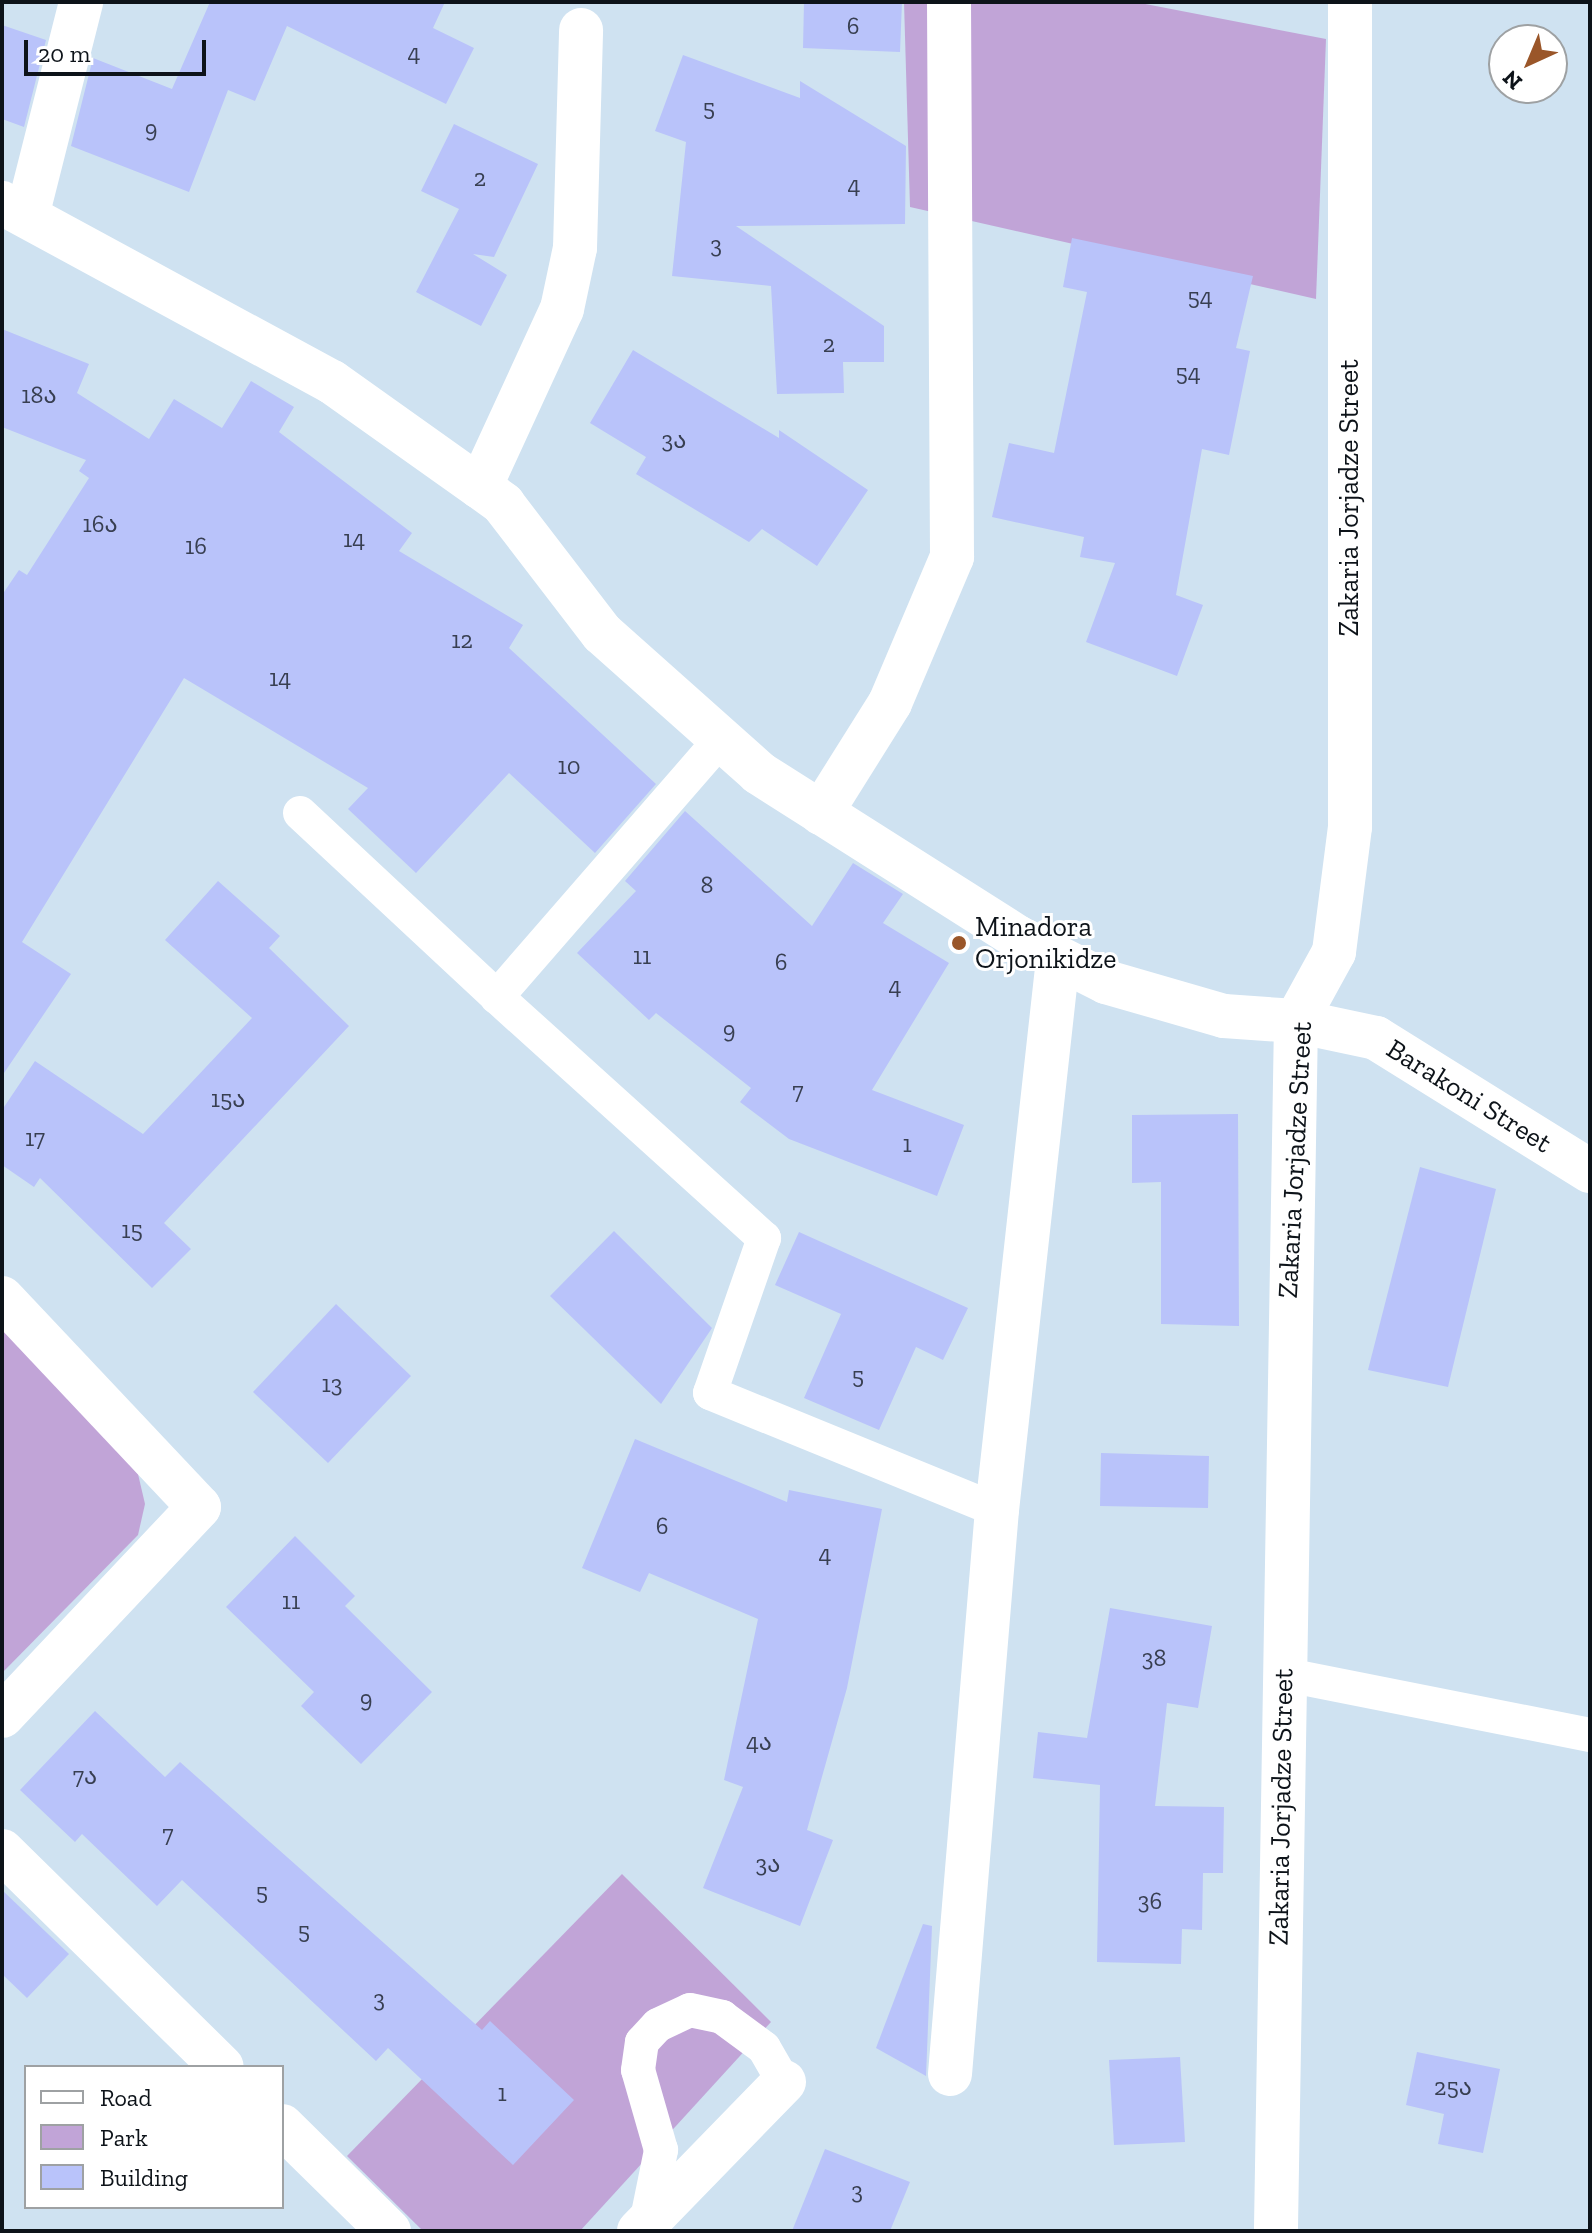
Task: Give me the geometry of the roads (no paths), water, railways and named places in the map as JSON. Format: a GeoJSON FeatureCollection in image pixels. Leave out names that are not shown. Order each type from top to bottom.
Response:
{"type":"FeatureCollection","features":[{"type":"Feature","properties":{"kind":"street"},"geometry":{"type":"LineString","coordinates":[[15,208],[81,2]]}},
{"type":"Feature","properties":{"kind":"street"},"geometry":{"type":"LineString","coordinates":[[821,813],[890,703],[952,557],[949,2]]}},
{"type":"Feature","properties":{"kind":"street","name":"Zakaria Jorjadze Street"},"geometry":{"type":"LineString","coordinates":[[1276,2231],[1282,1674],[1296,1021],[1334,952],[1350,827],[1350,2]]}},
{"type":"Feature","properties":{"kind":"street"},"geometry":{"type":"LineString","coordinates":[[480,487],[562,309],[575,248],[581,30]]}},
{"type":"Feature","properties":{"kind":"street","name":"Barakoni Street"},"geometry":{"type":"LineString","coordinates":[[15,208],[332,382],[480,487],[503,504],[602,633],[721,739],[821,813],[1058,959],[1106,982],[1224,1016],[1296,1021],[1376,1038],[1590,1171]]}},
{"type":"Feature","properties":{"kind":"street"},"geometry":{"type":"LineString","coordinates":[[950,2074],[997,1510],[1058,959]]}},
{"type":"Feature","properties":{"kind":"street"},"geometry":{"type":"LineString","coordinates":[[2,1298],[199,1507],[2,1716]]}},
{"type":"Feature","properties":{"kind":"street"},"geometry":{"type":"LineString","coordinates":[[2,1851],[220,2065]]}},
{"type":"Feature","properties":{"kind":"street"},"geometry":{"type":"LineString","coordinates":[[642,2227],[784,2082]]}},
{"type":"Feature","properties":{"kind":"street"},"geometry":{"type":"LineString","coordinates":[[284,2128],[389,2231]]}},
{"type":"Feature","properties":{"kind":"lane"},"geometry":{"type":"LineString","coordinates":[[497,997],[721,739]]}},
{"type":"Feature","properties":{"kind":"lane"},"geometry":{"type":"LineString","coordinates":[[300,813],[497,997],[764,1238],[710,1393],[997,1510]]}},
{"type":"Feature","properties":{"kind":"lane"},"geometry":{"type":"LineString","coordinates":[[1282,1674],[1590,1735]]}},
{"type":"Feature","properties":{"kind":"lane"},"geometry":{"type":"LineString","coordinates":[[642,2227],[661,2150],[638,2070],[650,2034],[690,2010],[722,2017],[764,2048],[784,2082]]}},
{"type":"Feature","properties":{"kind":"place","name":"Minadora Orjonikidze"},"geometry":{"type":"Point","coordinates":[959,943]}}]}
